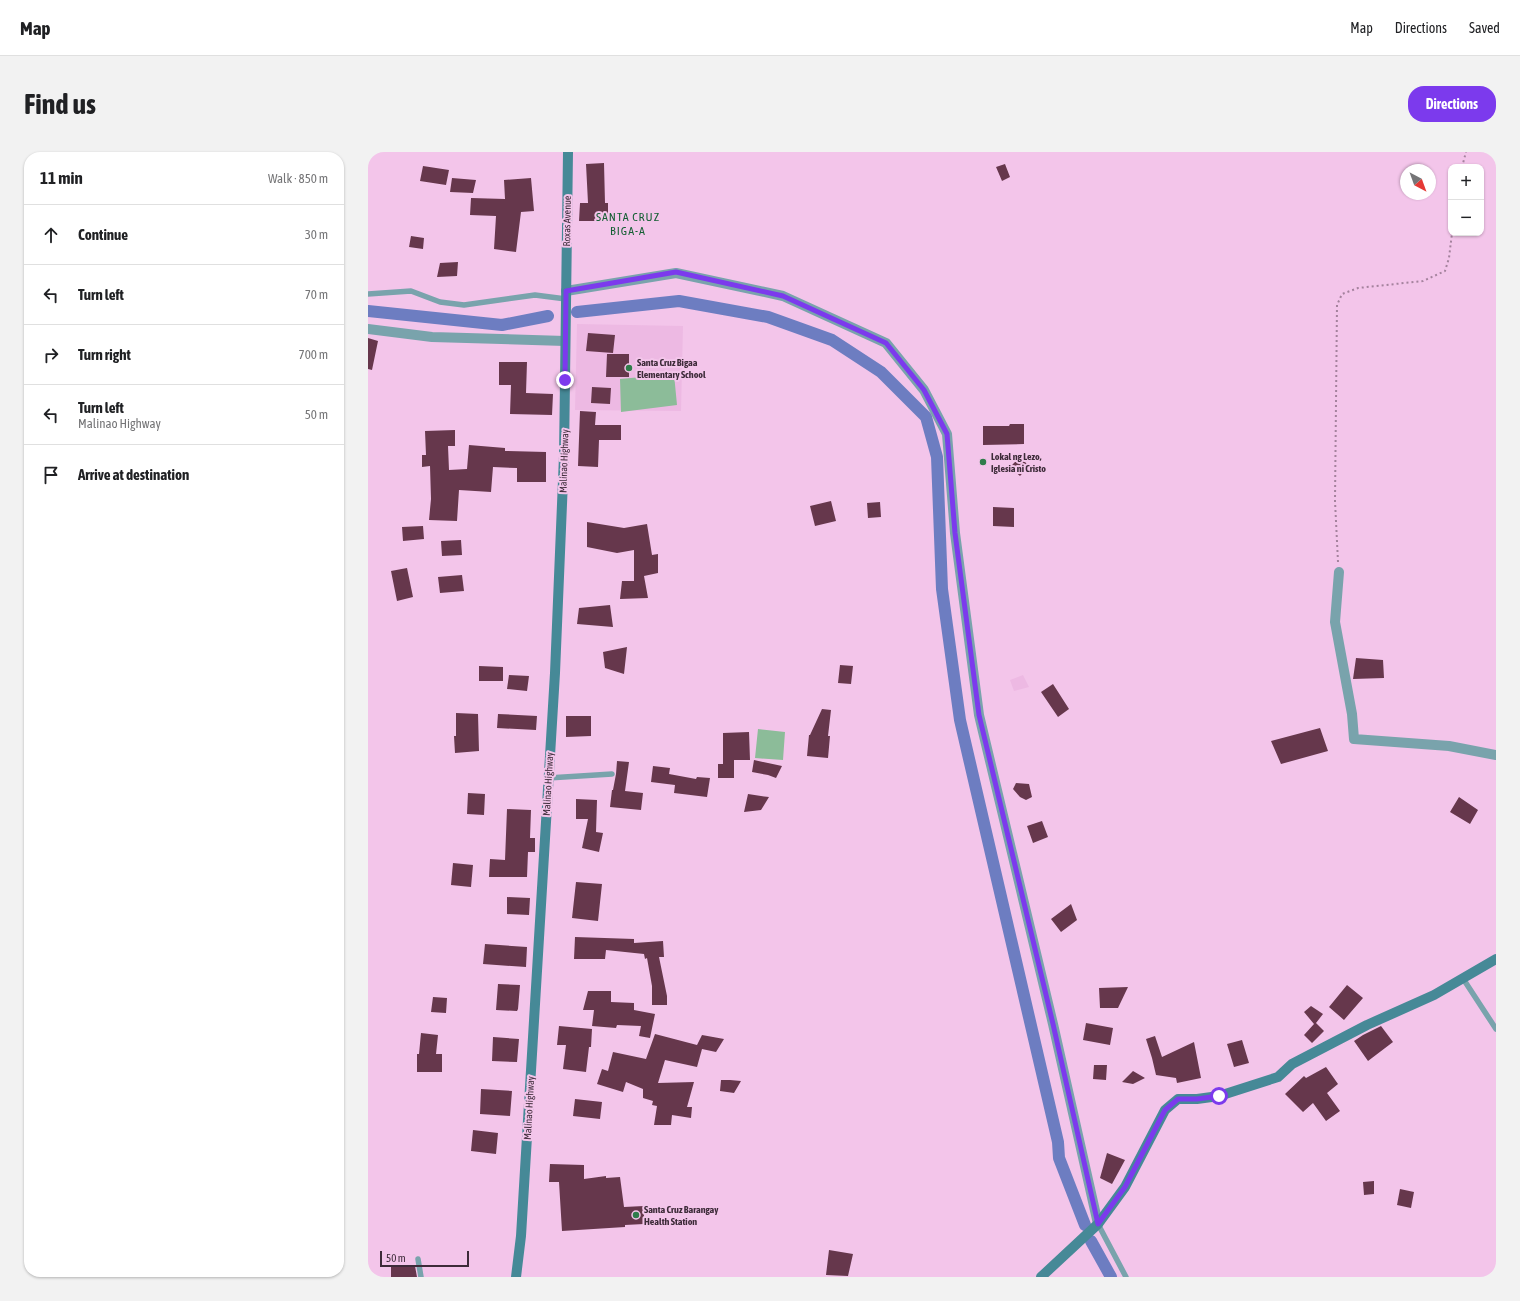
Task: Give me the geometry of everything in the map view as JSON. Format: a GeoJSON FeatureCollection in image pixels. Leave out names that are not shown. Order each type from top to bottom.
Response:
{"type":"FeatureCollection","features":[{"type":"Feature","properties":{"kind":"main road","name":"Roxas Avenue"},"geometry":{"type":"LineString","coordinates":[[566,295],[568,152]]}},
{"type":"Feature","properties":{"kind":"main road","name":"Malinao Highway"},"geometry":{"type":"LineString","coordinates":[[516,1277],[521,1236],[555,657],[564,456],[566,295]]}},
{"type":"Feature","properties":{"kind":"main road"},"geometry":{"type":"LineString","coordinates":[[1041,1277],[1098,1224],[1125,1187],[1165,1110],[1178,1099],[1197,1099],[1219,1096],[1278,1077],[1292,1064],[1367,1025],[1434,995],[1462,977],[1496,959]]}},
{"type":"Feature","properties":{"kind":"street"},"geometry":{"type":"LineString","coordinates":[[566,295],[676,272],[783,296],[886,343],[924,390],[947,434],[955,533],[979,715],[1053,1024],[1098,1224]]}},
{"type":"Feature","properties":{"kind":"street"},"geometry":{"type":"LineString","coordinates":[[368,329],[432,337],[565,342]]}},
{"type":"Feature","properties":{"kind":"street"},"geometry":{"type":"LineString","coordinates":[[1339,572],[1335,622],[1352,714],[1354,739],[1449,746],[1496,755]]}},
{"type":"Feature","properties":{"kind":"lane"},"geometry":{"type":"LineString","coordinates":[[368,294],[411,291],[440,302],[464,305],[535,295],[566,295]]}},
{"type":"Feature","properties":{"kind":"lane"},"geometry":{"type":"LineString","coordinates":[[548,778],[612,774]]}},
{"type":"Feature","properties":{"kind":"lane"},"geometry":{"type":"LineString","coordinates":[[1462,977],[1496,1029]]}},
{"type":"Feature","properties":{"kind":"lane"},"geometry":{"type":"LineString","coordinates":[[1098,1224],[1126,1277]]}},
{"type":"Feature","properties":{"kind":"lane"},"geometry":{"type":"LineString","coordinates":[[418,1259],[421,1277]]}},
{"type":"Feature","properties":{"kind":"path"},"geometry":{"type":"LineString","coordinates":[[1463,164],[1466,152]]}},
{"type":"Feature","properties":{"kind":"path"},"geometry":{"type":"LineString","coordinates":[[1339,572],[1335,501],[1337,305],[1342,294],[1358,288],[1423,280],[1445,271],[1449,258],[1452,236]]}},
{"type":"Feature","properties":{"kind":"shaded area","name":"Santa Cruz Bigaa Elementary School"},"geometry":{"type":"Polygon","coordinates":[[[577,324],[683,326],[681,411],[575,410],[577,324]]]}},
{"type":"Feature","properties":{"kind":"shaded area"},"geometry":{"type":"Polygon","coordinates":[[[1023,675],[1029,687],[1014,691],[1010,680],[1023,675]]]}},
{"type":"Feature","properties":{"kind":"green space"},"geometry":{"type":"Polygon","coordinates":[[[674,374],[677,405],[621,412],[620,379],[674,374]]]}},
{"type":"Feature","properties":{"kind":"green space"},"geometry":{"type":"Polygon","coordinates":[[[758,729],[785,732],[783,760],[755,758],[758,729]]]}},
{"type":"Feature","properties":{"kind":"building"},"geometry":{"type":"Polygon","coordinates":[[[604,163],[605,203],[608,203],[608,221],[579,221],[580,203],[588,203],[586,164],[604,163]]]}},
{"type":"Feature","properties":{"kind":"building"},"geometry":{"type":"Polygon","coordinates":[[[1005,164],[1010,177],[1002,181],[996,167],[1005,164]]]}},
{"type":"Feature","properties":{"kind":"building"},"geometry":{"type":"Polygon","coordinates":[[[423,166],[449,170],[446,185],[420,181],[423,166]]]}},
{"type":"Feature","properties":{"kind":"building"},"geometry":{"type":"Polygon","coordinates":[[[452,178],[476,180],[473,193],[450,192],[452,178]]]}},
{"type":"Feature","properties":{"kind":"building"},"geometry":{"type":"Polygon","coordinates":[[[531,178],[534,211],[521,212],[516,252],[494,249],[496,216],[470,215],[471,198],[505,199],[504,180],[531,178]]]}},
{"type":"Feature","properties":{"kind":"building"},"geometry":{"type":"Polygon","coordinates":[[[411,236],[424,238],[423,249],[409,247],[411,236]]]}},
{"type":"Feature","properties":{"kind":"building"},"geometry":{"type":"Polygon","coordinates":[[[458,262],[457,276],[437,277],[440,263],[458,262]]]}},
{"type":"Feature","properties":{"kind":"building"},"geometry":{"type":"Polygon","coordinates":[[[588,333],[615,335],[613,353],[586,351],[588,333]]]}},
{"type":"Feature","properties":{"kind":"building"},"geometry":{"type":"Polygon","coordinates":[[[368,338],[378,341],[372,370],[368,369],[368,338]]]}},
{"type":"Feature","properties":{"kind":"building"},"geometry":{"type":"Polygon","coordinates":[[[607,354],[629,354],[629,377],[606,377],[607,354]]]}},
{"type":"Feature","properties":{"kind":"building"},"geometry":{"type":"Polygon","coordinates":[[[499,362],[527,362],[526,393],[553,394],[552,415],[510,414],[511,385],[499,385],[499,362]]]}},
{"type":"Feature","properties":{"kind":"building"},"geometry":{"type":"Polygon","coordinates":[[[592,387],[611,388],[610,404],[591,403],[592,387]]]}},
{"type":"Feature","properties":{"kind":"building"},"geometry":{"type":"Polygon","coordinates":[[[580,411],[596,412],[595,425],[621,425],[621,440],[599,440],[598,467],[578,466],[580,411]]]}},
{"type":"Feature","properties":{"kind":"building"},"geometry":{"type":"Polygon","coordinates":[[[1010,424],[1024,424],[1024,444],[983,445],[983,426],[1009,426],[1010,424]]]}},
{"type":"Feature","properties":{"kind":"building"},"geometry":{"type":"Polygon","coordinates":[[[455,430],[455,446],[448,446],[449,470],[467,469],[469,445],[505,448],[505,451],[546,452],[546,482],[517,482],[517,468],[493,467],[491,492],[459,490],[457,521],[429,520],[431,499],[430,466],[422,467],[422,455],[426,455],[425,431],[455,430]]]}},
{"type":"Feature","properties":{"kind":"building"},"geometry":{"type":"Polygon","coordinates":[[[1020,457],[1029,466],[1020,476],[1010,467],[1020,457]]]}},
{"type":"Feature","properties":{"kind":"building"},"geometry":{"type":"Polygon","coordinates":[[[831,501],[836,521],[815,526],[810,506],[831,501]]]}},
{"type":"Feature","properties":{"kind":"building"},"geometry":{"type":"Polygon","coordinates":[[[880,502],[881,517],[868,518],[867,503],[880,502]]]}},
{"type":"Feature","properties":{"kind":"building"},"geometry":{"type":"Polygon","coordinates":[[[993,507],[1014,508],[1014,527],[993,526],[993,507]]]}},
{"type":"Feature","properties":{"kind":"building"},"geometry":{"type":"Polygon","coordinates":[[[587,522],[624,528],[647,524],[652,555],[658,554],[658,573],[644,576],[648,598],[620,599],[622,581],[634,581],[634,550],[617,553],[587,547],[587,522]]]}},
{"type":"Feature","properties":{"kind":"building"},"geometry":{"type":"Polygon","coordinates":[[[423,526],[424,539],[403,541],[402,527],[423,526]]]}},
{"type":"Feature","properties":{"kind":"building"},"geometry":{"type":"Polygon","coordinates":[[[461,540],[462,555],[442,556],[441,541],[461,540]]]}},
{"type":"Feature","properties":{"kind":"building"},"geometry":{"type":"Polygon","coordinates":[[[407,568],[413,597],[397,601],[391,571],[407,568]]]}},
{"type":"Feature","properties":{"kind":"building"},"geometry":{"type":"Polygon","coordinates":[[[462,575],[464,591],[440,593],[438,577],[462,575]]]}},
{"type":"Feature","properties":{"kind":"building"},"geometry":{"type":"Polygon","coordinates":[[[610,605],[613,627],[577,624],[579,608],[610,605]]]}},
{"type":"Feature","properties":{"kind":"building"},"geometry":{"type":"Polygon","coordinates":[[[627,647],[624,674],[605,668],[603,652],[627,647]]]}},
{"type":"Feature","properties":{"kind":"building"},"geometry":{"type":"Polygon","coordinates":[[[1356,658],[1383,660],[1384,678],[1353,679],[1356,658]]]}},
{"type":"Feature","properties":{"kind":"building"},"geometry":{"type":"Polygon","coordinates":[[[840,665],[853,666],[851,684],[838,683],[840,665]]]}},
{"type":"Feature","properties":{"kind":"building"},"geometry":{"type":"Polygon","coordinates":[[[479,666],[503,667],[503,681],[479,681],[479,666]]]}},
{"type":"Feature","properties":{"kind":"building"},"geometry":{"type":"Polygon","coordinates":[[[509,675],[529,676],[527,691],[507,689],[509,675]]]}},
{"type":"Feature","properties":{"kind":"building"},"geometry":{"type":"Polygon","coordinates":[[[1053,684],[1069,709],[1058,717],[1041,692],[1053,684]]]}},
{"type":"Feature","properties":{"kind":"building"},"geometry":{"type":"Polygon","coordinates":[[[822,709],[831,710],[828,736],[830,736],[828,758],[807,756],[809,735],[822,709]]]}},
{"type":"Feature","properties":{"kind":"building"},"geometry":{"type":"Polygon","coordinates":[[[456,713],[478,714],[479,751],[455,753],[454,736],[456,736],[456,713]]]}},
{"type":"Feature","properties":{"kind":"building"},"geometry":{"type":"Polygon","coordinates":[[[498,714],[537,716],[536,730],[497,728],[498,714]]]}},
{"type":"Feature","properties":{"kind":"building"},"geometry":{"type":"Polygon","coordinates":[[[566,716],[591,716],[591,736],[566,737],[566,716]]]}},
{"type":"Feature","properties":{"kind":"building"},"geometry":{"type":"Polygon","coordinates":[[[1320,728],[1328,751],[1281,764],[1271,741],[1320,728]]]}},
{"type":"Feature","properties":{"kind":"building"},"geometry":{"type":"Polygon","coordinates":[[[749,732],[750,760],[734,760],[734,778],[718,778],[718,764],[723,764],[723,733],[749,732]]]}},
{"type":"Feature","properties":{"kind":"building"},"geometry":{"type":"Polygon","coordinates":[[[754,760],[782,766],[776,778],[752,772],[754,760]]]}},
{"type":"Feature","properties":{"kind":"building"},"geometry":{"type":"Polygon","coordinates":[[[617,761],[629,762],[625,791],[643,793],[641,810],[610,807],[617,761]]]}},
{"type":"Feature","properties":{"kind":"building"},"geometry":{"type":"Polygon","coordinates":[[[653,766],[670,768],[669,774],[696,779],[697,777],[710,778],[707,797],[674,793],[675,785],[651,782],[653,766]]]}},
{"type":"Feature","properties":{"kind":"building"},"geometry":{"type":"Polygon","coordinates":[[[1016,783],[1029,784],[1032,797],[1026,800],[1020,797],[1013,789],[1016,783]]]}},
{"type":"Feature","properties":{"kind":"building"},"geometry":{"type":"Polygon","coordinates":[[[468,793],[485,794],[484,815],[467,814],[468,793]]]}},
{"type":"Feature","properties":{"kind":"building"},"geometry":{"type":"Polygon","coordinates":[[[748,794],[769,797],[761,810],[744,812],[748,794]]]}},
{"type":"Feature","properties":{"kind":"building"},"geometry":{"type":"Polygon","coordinates":[[[1459,797],[1478,810],[1470,824],[1450,812],[1459,797]]]}},
{"type":"Feature","properties":{"kind":"building"},"geometry":{"type":"Polygon","coordinates":[[[576,799],[597,800],[596,832],[603,833],[599,852],[582,848],[588,819],[576,819],[576,799]]]}},
{"type":"Feature","properties":{"kind":"building"},"geometry":{"type":"Polygon","coordinates":[[[507,809],[531,810],[530,838],[535,838],[535,852],[528,852],[527,877],[489,877],[490,859],[505,860],[507,809]]]}},
{"type":"Feature","properties":{"kind":"building"},"geometry":{"type":"Polygon","coordinates":[[[1042,821],[1048,837],[1033,843],[1027,826],[1042,821]]]}},
{"type":"Feature","properties":{"kind":"building"},"geometry":{"type":"Polygon","coordinates":[[[453,863],[473,865],[471,887],[451,885],[453,863]]]}},
{"type":"Feature","properties":{"kind":"building"},"geometry":{"type":"Polygon","coordinates":[[[576,882],[602,884],[598,921],[572,918],[576,882]]]}},
{"type":"Feature","properties":{"kind":"building"},"geometry":{"type":"Polygon","coordinates":[[[507,897],[530,898],[529,915],[507,914],[507,897]]]}},
{"type":"Feature","properties":{"kind":"building"},"geometry":{"type":"Polygon","coordinates":[[[1071,904],[1077,920],[1061,932],[1051,919],[1071,904]]]}},
{"type":"Feature","properties":{"kind":"building"},"geometry":{"type":"Polygon","coordinates":[[[575,937],[634,939],[634,943],[663,941],[664,957],[659,957],[667,996],[667,1005],[652,1005],[652,986],[647,958],[645,959],[644,954],[606,950],[605,959],[574,959],[575,937]]]}},
{"type":"Feature","properties":{"kind":"building"},"geometry":{"type":"Polygon","coordinates":[[[485,944],[527,947],[526,967],[483,964],[485,944]]]}},
{"type":"Feature","properties":{"kind":"building"},"geometry":{"type":"Polygon","coordinates":[[[498,984],[520,985],[517,1011],[496,1010],[498,984]]]}},
{"type":"Feature","properties":{"kind":"building"},"geometry":{"type":"Polygon","coordinates":[[[1347,985],[1363,998],[1344,1020],[1329,1007],[1347,985]]]}},
{"type":"Feature","properties":{"kind":"building"},"geometry":{"type":"Polygon","coordinates":[[[1128,987],[1118,1008],[1100,1008],[1099,988],[1128,987]]]}},
{"type":"Feature","properties":{"kind":"building"},"geometry":{"type":"Polygon","coordinates":[[[588,991],[611,991],[611,1002],[634,1003],[634,1010],[655,1014],[650,1038],[639,1036],[641,1026],[617,1025],[616,1028],[592,1026],[594,1010],[583,1010],[588,991]]]}},
{"type":"Feature","properties":{"kind":"building"},"geometry":{"type":"Polygon","coordinates":[[[433,997],[447,998],[446,1013],[431,1012],[433,997]]]}},
{"type":"Feature","properties":{"kind":"building"},"geometry":{"type":"Polygon","coordinates":[[[1311,1006],[1323,1014],[1316,1023],[1324,1031],[1312,1043],[1304,1035],[1314,1024],[1304,1012],[1311,1006]]]}},
{"type":"Feature","properties":{"kind":"building"},"geometry":{"type":"Polygon","coordinates":[[[1086,1023],[1113,1028],[1110,1045],[1083,1040],[1086,1023]]]}},
{"type":"Feature","properties":{"kind":"building"},"geometry":{"type":"Polygon","coordinates":[[[559,1026],[592,1029],[591,1047],[589,1047],[586,1072],[563,1069],[566,1045],[557,1045],[559,1026]]]}},
{"type":"Feature","properties":{"kind":"building"},"geometry":{"type":"Polygon","coordinates":[[[1381,1026],[1393,1042],[1368,1061],[1354,1041],[1381,1026]]]}},
{"type":"Feature","properties":{"kind":"building"},"geometry":{"type":"Polygon","coordinates":[[[421,1033],[438,1035],[436,1054],[442,1054],[442,1072],[417,1072],[417,1054],[419,1054],[421,1033]]]}},
{"type":"Feature","properties":{"kind":"building"},"geometry":{"type":"Polygon","coordinates":[[[655,1034],[697,1045],[702,1035],[724,1039],[716,1052],[702,1049],[697,1067],[665,1060],[658,1083],[694,1082],[687,1107],[692,1107],[691,1118],[672,1115],[671,1125],[654,1125],[657,1106],[652,1105],[653,1101],[643,1098],[643,1089],[626,1082],[623,1092],[597,1084],[602,1069],[608,1071],[613,1052],[646,1059],[655,1034]]]}},
{"type":"Feature","properties":{"kind":"building"},"geometry":{"type":"Polygon","coordinates":[[[1155,1036],[1162,1057],[1194,1042],[1201,1078],[1177,1083],[1176,1078],[1156,1075],[1146,1039],[1155,1036]]]}},
{"type":"Feature","properties":{"kind":"building"},"geometry":{"type":"Polygon","coordinates":[[[493,1037],[519,1039],[517,1062],[492,1061],[493,1037]]]}},
{"type":"Feature","properties":{"kind":"building"},"geometry":{"type":"Polygon","coordinates":[[[1242,1040],[1249,1063],[1234,1067],[1227,1044],[1242,1040]]]}},
{"type":"Feature","properties":{"kind":"building"},"geometry":{"type":"Polygon","coordinates":[[[1094,1065],[1107,1065],[1106,1080],[1093,1079],[1094,1065]]]}},
{"type":"Feature","properties":{"kind":"building"},"geometry":{"type":"Polygon","coordinates":[[[1326,1067],[1338,1084],[1327,1093],[1340,1111],[1326,1121],[1313,1103],[1303,1112],[1285,1094],[1304,1076],[1306,1078],[1326,1067]]]}},
{"type":"Feature","properties":{"kind":"building"},"geometry":{"type":"Polygon","coordinates":[[[1133,1071],[1145,1078],[1133,1084],[1122,1082],[1133,1071]]]}},
{"type":"Feature","properties":{"kind":"building"},"geometry":{"type":"Polygon","coordinates":[[[721,1080],[741,1081],[734,1093],[720,1091],[721,1080]]]}},
{"type":"Feature","properties":{"kind":"building"},"geometry":{"type":"Polygon","coordinates":[[[481,1089],[512,1091],[510,1116],[480,1114],[481,1089]]]}},
{"type":"Feature","properties":{"kind":"building"},"geometry":{"type":"Polygon","coordinates":[[[575,1099],[602,1102],[600,1119],[573,1116],[575,1099]]]}},
{"type":"Feature","properties":{"kind":"building"},"geometry":{"type":"Polygon","coordinates":[[[473,1130],[498,1133],[496,1154],[471,1151],[473,1130]]]}},
{"type":"Feature","properties":{"kind":"building"},"geometry":{"type":"Polygon","coordinates":[[[1107,1153],[1125,1160],[1112,1184],[1100,1178],[1107,1153]]]}},
{"type":"Feature","properties":{"kind":"building"},"geometry":{"type":"Polygon","coordinates":[[[550,1164],[584,1165],[584,1179],[606,1176],[606,1178],[620,1177],[624,1207],[644,1206],[644,1224],[625,1225],[625,1227],[562,1231],[559,1182],[549,1182],[550,1164]]]}},
{"type":"Feature","properties":{"kind":"building"},"geometry":{"type":"Polygon","coordinates":[[[1374,1181],[1374,1194],[1364,1195],[1363,1182],[1374,1181]]]}},
{"type":"Feature","properties":{"kind":"building"},"geometry":{"type":"Polygon","coordinates":[[[1400,1189],[1414,1192],[1411,1208],[1397,1205],[1400,1189]]]}},
{"type":"Feature","properties":{"kind":"building"},"geometry":{"type":"Polygon","coordinates":[[[829,1250],[853,1254],[848,1276],[826,1275],[829,1250]]]}},
{"type":"Feature","properties":{"kind":"building"},"geometry":{"type":"Polygon","coordinates":[[[415,1266],[417,1277],[391,1277],[391,1267],[415,1266]]]}},
{"type":"Feature","properties":{"kind":"waterway"},"geometry":{"type":"LineString","coordinates":[[577,312],[679,301],[768,317],[832,340],[881,372],[926,417],[937,457],[942,589],[960,720],[1058,1142],[1059,1158],[1085,1225]]}},
{"type":"Feature","properties":{"kind":"waterway"},"geometry":{"type":"LineString","coordinates":[[368,311],[502,325],[548,316]]}},
{"type":"Feature","properties":{"kind":"waterway"},"geometry":{"type":"LineString","coordinates":[[1091,1241],[1111,1277]]}},
{"type":"Feature","properties":{"kind":"place","name":"Santa Cruz Bigaa Elementary School"},"geometry":{"type":"Point","coordinates":[629,368]}},
{"type":"Feature","properties":{"kind":"place","name":"Lokal ng Lezo, Iglesia ni Cristo"},"geometry":{"type":"Point","coordinates":[983,462]}},
{"type":"Feature","properties":{"kind":"place","name":"Santa Cruz Barangay Health Station"},"geometry":{"type":"Point","coordinates":[636,1215]}},
{"type":"Feature","properties":{"kind":"district","name":"SANTA CRUZ BIGA-A"},"geometry":{"type":"Point","coordinates":[628,224]}},
{"type":"Feature","properties":{"kind":"route"},"geometry":{"type":"LineString","coordinates":[[565,380],[566,291],[676,272],[783,296],[886,343],[924,390],[947,434],[955,533],[979,715],[1053,1024],[1098,1224],[1125,1187],[1165,1110],[1178,1099],[1197,1099],[1219,1096]]}}]}
